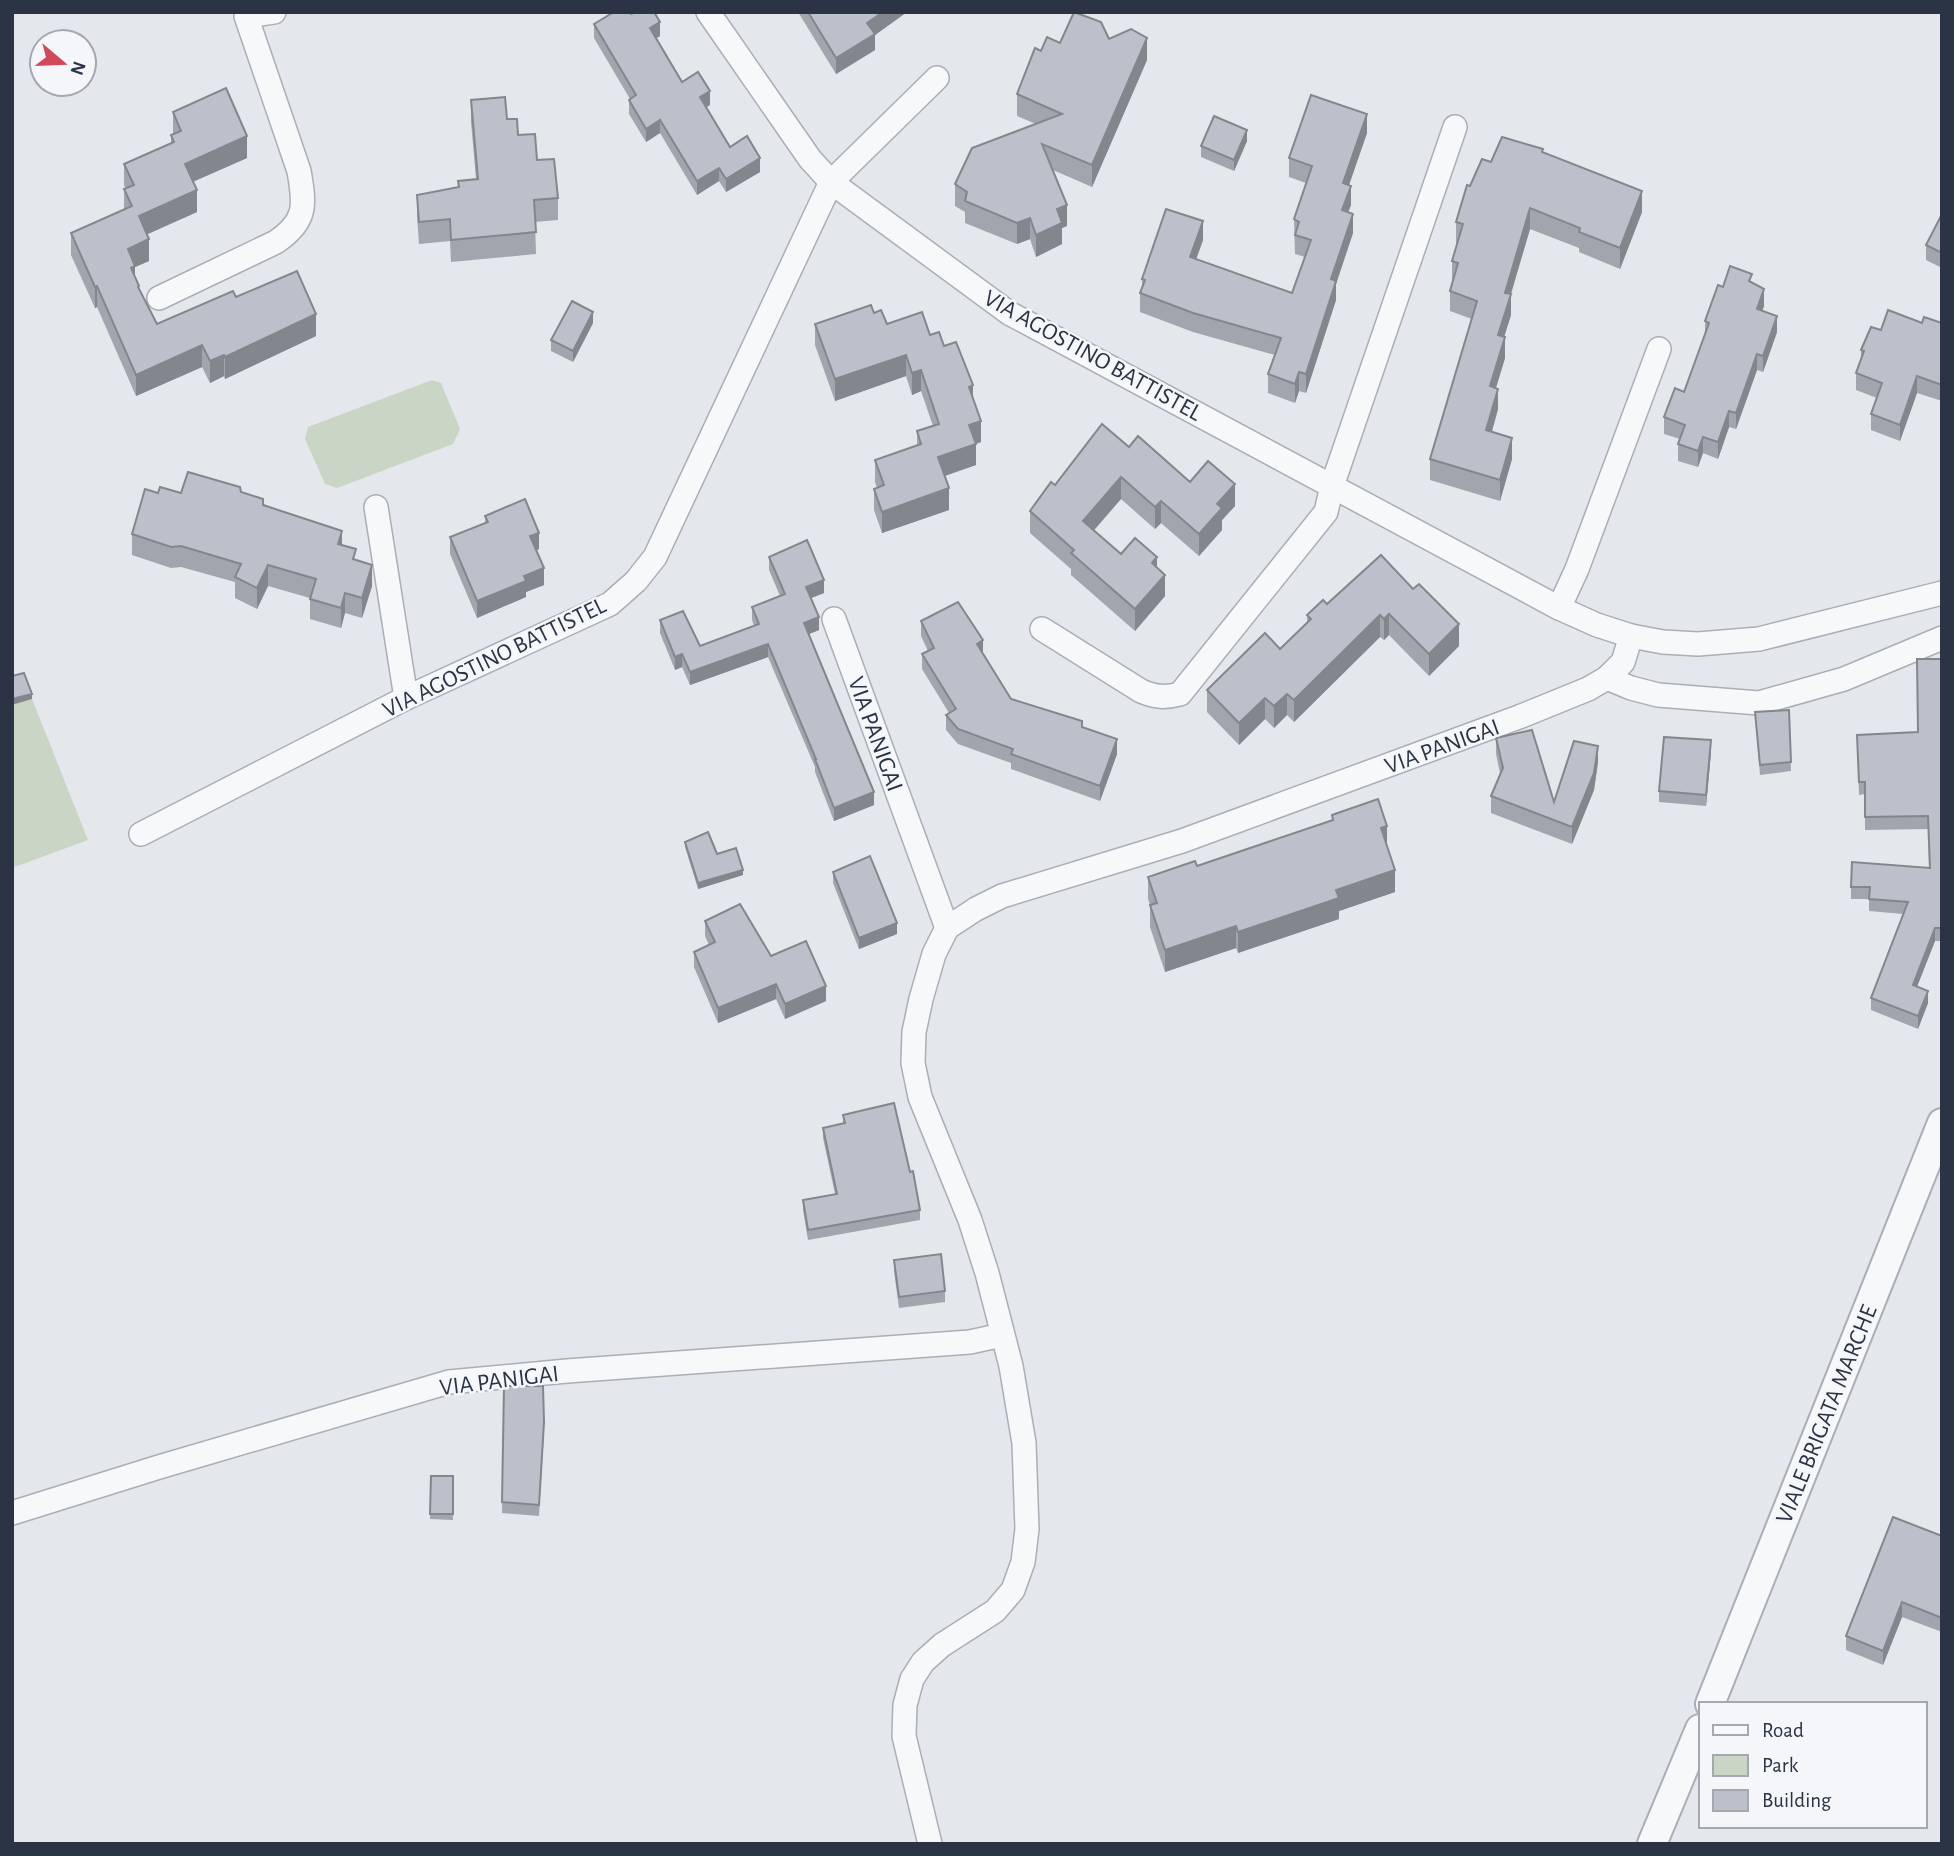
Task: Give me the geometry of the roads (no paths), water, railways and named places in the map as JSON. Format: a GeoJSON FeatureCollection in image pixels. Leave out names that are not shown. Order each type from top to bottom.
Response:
{"type":"FeatureCollection","features":[{"type":"Feature","properties":{"kind":"street"},"geometry":{"type":"LineString","coordinates":[[159,298],[276,242],[290,233],[300,219],[304,197],[299,171],[246,16],[274,12]]}},
{"type":"Feature","properties":{"kind":"street","name":"VIA AGOSTINO BATTISTEL"},"geometry":{"type":"LineString","coordinates":[[708,12],[810,159],[831,182],[1009,313],[1559,608],[1631,636],[1663,642],[1698,644],[1759,639],[1942,593]]}},
{"type":"Feature","properties":{"kind":"street","name":"VIA AGOSTINO BATTISTEL"},"geometry":{"type":"LineString","coordinates":[[141,834],[406,698],[610,604],[636,581],[655,557],[831,182],[937,78]]}},
{"type":"Feature","properties":{"kind":"street"},"geometry":{"type":"LineString","coordinates":[[1042,629],[1141,691],[1154,697],[1180,694],[1326,512],[1332,486],[1455,127]]}},
{"type":"Feature","properties":{"kind":"street"},"geometry":{"type":"LineString","coordinates":[[1559,608],[1577,569],[1659,349]]}},
{"type":"Feature","properties":{"kind":"street"},"geometry":{"type":"LineString","coordinates":[[376,507],[406,698]]}},
{"type":"Feature","properties":{"kind":"street","name":"VIA PANIGAI"},"geometry":{"type":"LineString","coordinates":[[834,619],[947,928],[1002,896],[1182,841],[1519,717],[1588,689],[1607,678]]}},
{"type":"Feature","properties":{"kind":"street"},"geometry":{"type":"LineString","coordinates":[[1631,636],[1623,662],[1607,678],[1658,695],[1759,703],[1844,679],[1942,638]]}},
{"type":"Feature","properties":{"kind":"street"},"geometry":{"type":"LineString","coordinates":[[930,1844],[904,1736],[905,1705],[912,1679],[923,1662],[995,1611],[1013,1590],[1023,1562],[1027,1529],[1024,1443],[1011,1366],[971,1220],[920,1097],[913,1063],[914,1032],[920,999],[934,954],[947,928]]}},
{"type":"Feature","properties":{"kind":"street","name":"VIALE BRIGATA MARCHE"},"geometry":{"type":"LineString","coordinates":[[1711,1702],[1942,1124]]}},
{"type":"Feature","properties":{"kind":"street","name":"VIA PANIGAI"},"geometry":{"type":"LineString","coordinates":[[12,1513],[449,1382],[970,1342],[1002,1335]]}},
{"type":"Feature","properties":{"kind":"street"},"geometry":{"type":"LineString","coordinates":[[1652,1844],[1699,1731]]}}]}
